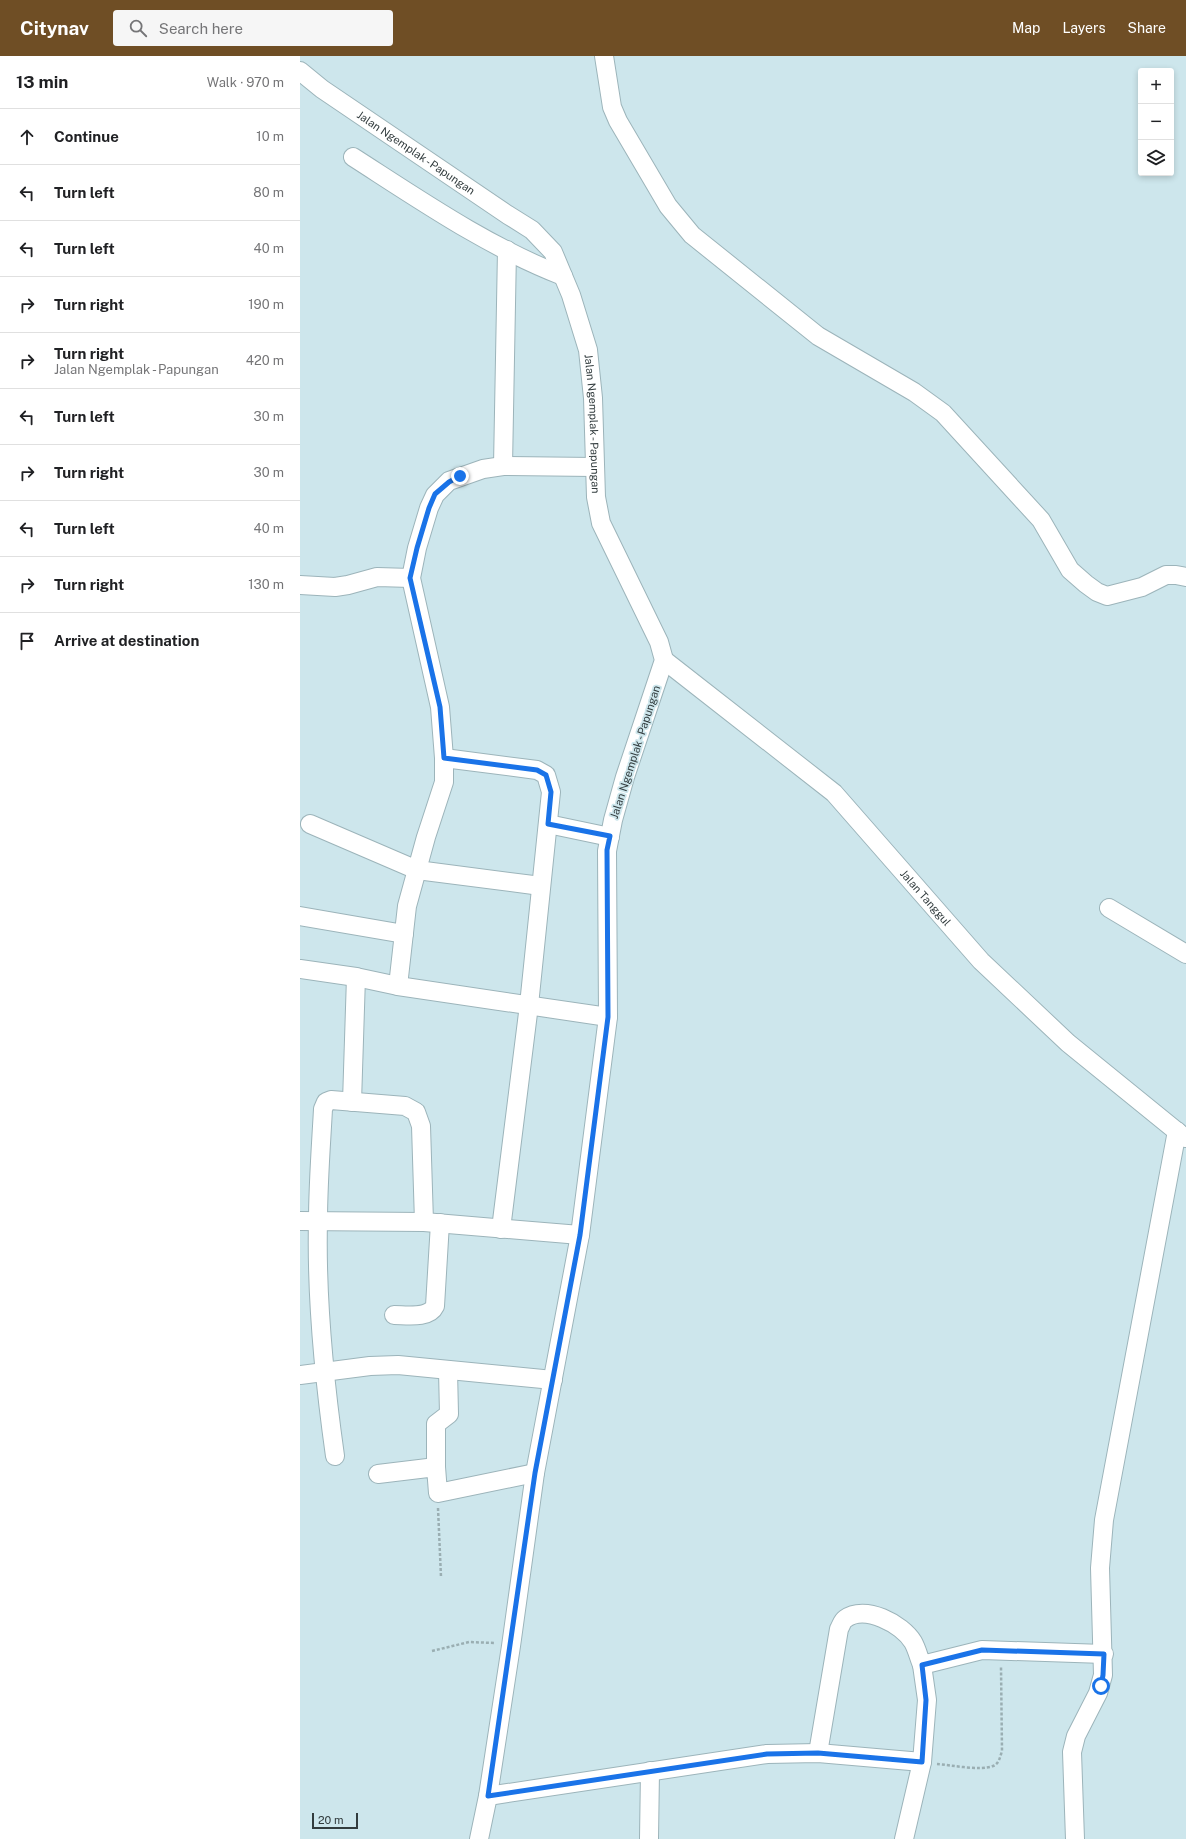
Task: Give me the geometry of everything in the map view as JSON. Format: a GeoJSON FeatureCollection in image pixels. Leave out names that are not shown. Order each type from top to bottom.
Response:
{"type":"FeatureCollection","features":[{"type":"Feature","properties":{"kind":"street"},"geometry":{"type":"LineString","coordinates":[[604,56],[612,107],[618,121],[668,206],[692,235],[818,336],[914,392],[943,413],[1041,520],[1070,570],[1097,592],[1107,596],[1142,587],[1166,575],[1176,574],[1186,577]]}},
{"type":"Feature","properties":{"kind":"street","name":"Jalan Ngemplak - Papungan"},"geometry":{"type":"LineString","coordinates":[[300,72],[532,230],[558,265],[571,295],[588,350],[593,398],[596,497],[601,523],[659,642],[664,660],[623,784],[607,850],[608,1017],[580,1235],[535,1473],[511,1646],[480,1839]]}},
{"type":"Feature","properties":{"kind":"street"},"geometry":{"type":"LineString","coordinates":[[353,157],[434,209],[507,250],[542,268],[558,265]]}},
{"type":"Feature","properties":{"kind":"street"},"geometry":{"type":"LineString","coordinates":[[503,466],[507,250]]}},
{"type":"Feature","properties":{"kind":"street"},"geometry":{"type":"LineString","coordinates":[[398,986],[408,906],[417,870],[444,782],[444,758],[440,707],[410,578],[429,508],[435,494],[449,482],[460,476],[483,469],[503,466],[594,467]]}},
{"type":"Feature","properties":{"kind":"street"},"geometry":{"type":"LineString","coordinates":[[300,585],[334,587],[348,585],[377,577],[410,578]]}},
{"type":"Feature","properties":{"kind":"street","name":"Jalan Tanggul"},"geometry":{"type":"LineString","coordinates":[[664,660],[834,793],[982,962],[1068,1043],[1181,1134]]}},
{"type":"Feature","properties":{"kind":"street"},"geometry":{"type":"LineString","coordinates":[[444,758],[537,770],[546,775],[551,792],[529,1005],[501,1229]]}},
{"type":"Feature","properties":{"kind":"street"},"geometry":{"type":"LineString","coordinates":[[310,824],[417,870],[541,886]]}},
{"type":"Feature","properties":{"kind":"street"},"geometry":{"type":"LineString","coordinates":[[548,824],[610,836]]}},
{"type":"Feature","properties":{"kind":"street"},"geometry":{"type":"LineString","coordinates":[[1110,908],[1186,954]]}},
{"type":"Feature","properties":{"kind":"street"},"geometry":{"type":"LineString","coordinates":[[300,916],[404,934]]}},
{"type":"Feature","properties":{"kind":"street"},"geometry":{"type":"LineString","coordinates":[[300,969],[356,977],[398,986],[608,1017]]}},
{"type":"Feature","properties":{"kind":"street"},"geometry":{"type":"LineString","coordinates":[[352,1102],[356,977]]}},
{"type":"Feature","properties":{"kind":"street"},"geometry":{"type":"LineString","coordinates":[[335,1456],[323,1372],[309,1221],[323,1109],[326,1102],[331,1100],[405,1106],[416,1112],[420,1126],[432,1222],[435,1306],[433,1310],[423,1315],[394,1315]]}},
{"type":"Feature","properties":{"kind":"street"},"geometry":{"type":"LineString","coordinates":[[1075,1839],[1072,1752],[1076,1736],[1101,1686],[1103,1675],[1104,1654],[1100,1568],[1104,1520],[1181,1134]]}},
{"type":"Feature","properties":{"kind":"street"},"geometry":{"type":"LineString","coordinates":[[309,1221],[432,1222],[580,1235]]}},
{"type":"Feature","properties":{"kind":"street"},"geometry":{"type":"LineString","coordinates":[[300,1375],[386,1365],[553,1380]]}},
{"type":"Feature","properties":{"kind":"street"},"geometry":{"type":"LineString","coordinates":[[448,1370],[449,1414],[436,1424],[436,1467],[438,1493],[535,1473]]}},
{"type":"Feature","properties":{"kind":"street"},"geometry":{"type":"LineString","coordinates":[[378,1474],[436,1467]]}},
{"type":"Feature","properties":{"kind":"street"},"geometry":{"type":"LineString","coordinates":[[818,1753],[839,1629],[844,1619],[854,1615],[867,1614],[883,1619],[902,1630],[913,1642],[922,1665],[926,1700],[922,1762],[904,1839]]}},
{"type":"Feature","properties":{"kind":"street"},"geometry":{"type":"LineString","coordinates":[[922,1665],[964,1653],[982,1650],[1104,1654]]}},
{"type":"Feature","properties":{"kind":"street"},"geometry":{"type":"LineString","coordinates":[[488,1796],[767,1754],[818,1753],[922,1762]]}},
{"type":"Feature","properties":{"kind":"street"},"geometry":{"type":"LineString","coordinates":[[650,1771],[650,1839]]}},
{"type":"Feature","properties":{"kind":"path"},"geometry":{"type":"LineString","coordinates":[[438,1493],[441,1578]]}},
{"type":"Feature","properties":{"kind":"path"},"geometry":{"type":"LineString","coordinates":[[432,1651],[469,1642],[511,1646]]}},
{"type":"Feature","properties":{"kind":"path"},"geometry":{"type":"LineString","coordinates":[[922,1762],[984,1768],[994,1766],[999,1760],[1002,1751],[1000,1650]]}},
{"type":"Feature","properties":{"kind":"route"},"geometry":{"type":"LineString","coordinates":[[460,476],[449,482],[435,494],[429,508],[417,548],[410,578],[440,707],[444,758],[537,770],[546,775],[551,792],[548,824],[610,836],[607,850],[609,968],[608,1017],[580,1235],[535,1473],[488,1796],[767,1754],[818,1753],[922,1762],[926,1700],[922,1665],[964,1653],[982,1650],[1000,1650],[1104,1654],[1101,1686]]}}]}
